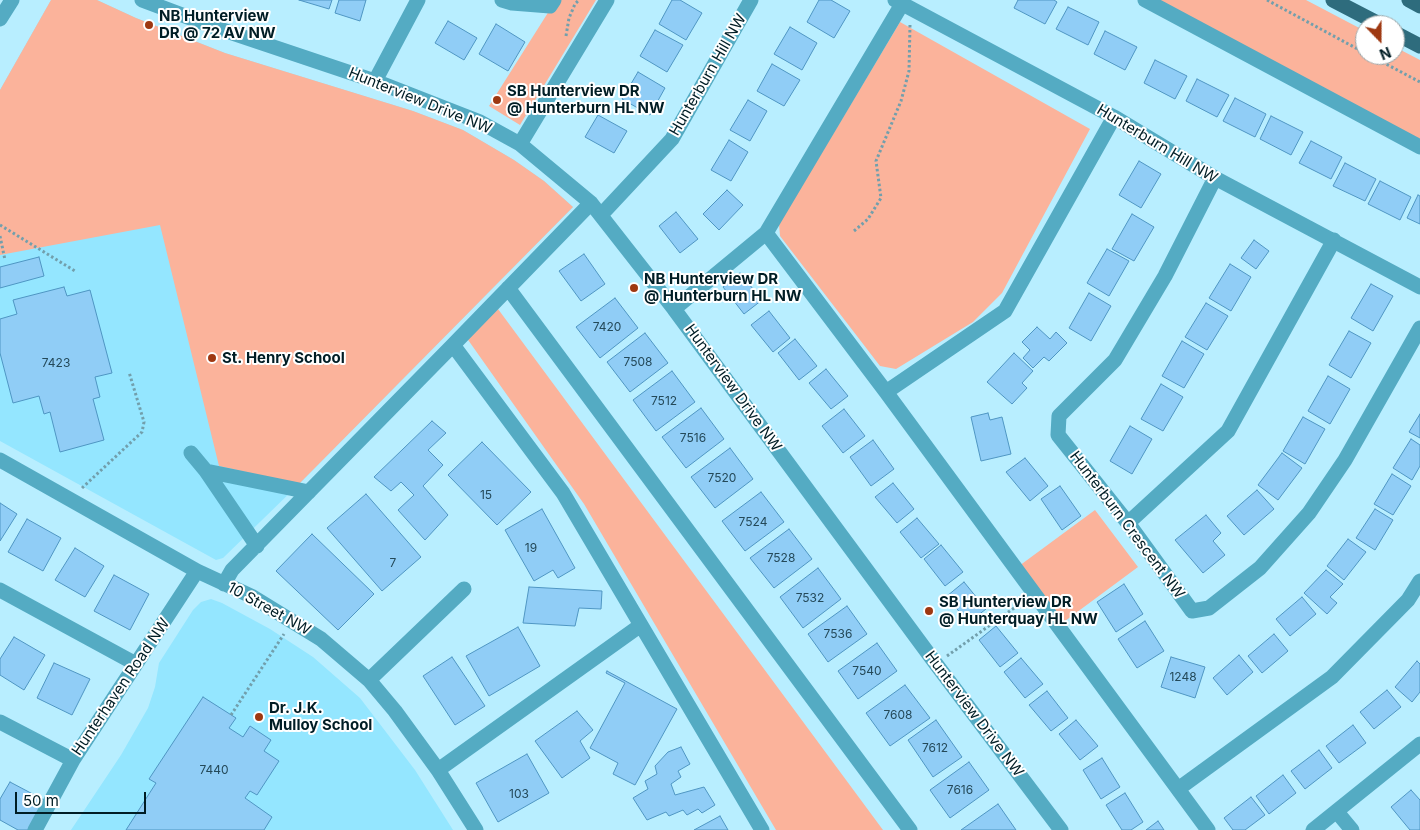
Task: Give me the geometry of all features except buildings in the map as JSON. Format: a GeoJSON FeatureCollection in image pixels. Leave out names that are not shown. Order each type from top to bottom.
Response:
{"type":"FeatureCollection","features":[{"type":"Feature","properties":{"kind":"main road"},"geometry":{"type":"LineString","coordinates":[[1333,0],[1362,15]]}},
{"type":"Feature","properties":{"kind":"main road"},"geometry":{"type":"LineString","coordinates":[[1409,0],[1420,6]]}},
{"type":"Feature","properties":{"kind":"main road"},"geometry":{"type":"LineString","coordinates":[[1405,38],[1420,46]]}},
{"type":"Feature","properties":{"kind":"street"},"geometry":{"type":"LineString","coordinates":[[0,19],[12,0]]}},
{"type":"Feature","properties":{"kind":"street","name":"Hunterview Drive NW"},"geometry":{"type":"LineString","coordinates":[[142,0],[217,28],[375,81],[480,122],[520,144],[596,209],[674,309],[1061,830]]}},
{"type":"Feature","properties":{"kind":"street"},"geometry":{"type":"LineString","coordinates":[[375,81],[418,0]]}},
{"type":"Feature","properties":{"kind":"street"},"geometry":{"type":"LineString","coordinates":[[502,0],[512,4],[550,6],[554,0]]}},
{"type":"Feature","properties":{"kind":"street"},"geometry":{"type":"LineString","coordinates":[[520,144],[607,0]]}},
{"type":"Feature","properties":{"kind":"street","name":"Hunterburn Hill NW"},"geometry":{"type":"LineString","coordinates":[[224,584],[232,570],[508,288],[672,139],[751,0]]}},
{"type":"Feature","properties":{"kind":"street"},"geometry":{"type":"LineString","coordinates":[[1145,0],[1420,147]]}},
{"type":"Feature","properties":{"kind":"street"},"geometry":{"type":"LineString","coordinates":[[674,309],[766,233],[902,4]]}},
{"type":"Feature","properties":{"kind":"street","name":"Hunterburn Hill NW"},"geometry":{"type":"LineString","coordinates":[[902,4],[1114,117],[1215,178],[1420,287]]}},
{"type":"Feature","properties":{"kind":"street"},"geometry":{"type":"LineString","coordinates":[[886,392],[1005,311],[1114,117]]}},
{"type":"Feature","properties":{"kind":"street","name":"Hunterburn Crescent NW"},"geometry":{"type":"LineString","coordinates":[[1215,178],[1165,276],[1115,360],[1059,416],[1058,434],[1192,611],[1209,608],[1260,568],[1310,512],[1345,460],[1420,328]]}},
{"type":"Feature","properties":{"kind":"street"},"geometry":{"type":"LineString","coordinates":[[766,233],[886,392],[1208,830]]}},
{"type":"Feature","properties":{"kind":"street"},"geometry":{"type":"LineString","coordinates":[[1128,524],[1228,431],[1334,240]]}},
{"type":"Feature","properties":{"kind":"street"},"geometry":{"type":"LineString","coordinates":[[508,288],[910,830]]}},
{"type":"Feature","properties":{"kind":"street"},"geometry":{"type":"LineString","coordinates":[[453,344],[563,493],[762,830]]}},
{"type":"Feature","properties":{"kind":"street"},"geometry":{"type":"LineString","coordinates":[[191,453],[206,471],[257,546]]}},
{"type":"Feature","properties":{"kind":"street","name":"10 Street NW"},"geometry":{"type":"LineString","coordinates":[[0,460],[197,571],[250,596],[322,639],[368,680],[395,711],[438,770],[476,830]]}},
{"type":"Feature","properties":{"kind":"street"},"geometry":{"type":"LineString","coordinates":[[206,471],[309,492]]}},
{"type":"Feature","properties":{"kind":"street","name":"Hunterhaven Road NW"},"geometry":{"type":"LineString","coordinates":[[0,722],[73,760],[197,571]]}},
{"type":"Feature","properties":{"kind":"street"},"geometry":{"type":"LineString","coordinates":[[1178,789],[1332,676],[1408,600],[1420,581]]}},
{"type":"Feature","properties":{"kind":"street"},"geometry":{"type":"LineString","coordinates":[[0,590],[136,664]]}},
{"type":"Feature","properties":{"kind":"street"},"geometry":{"type":"LineString","coordinates":[[368,680],[464,590]]}},
{"type":"Feature","properties":{"kind":"street"},"geometry":{"type":"LineString","coordinates":[[438,770],[640,625]]}},
{"type":"Feature","properties":{"kind":"street"},"geometry":{"type":"LineString","coordinates":[[1313,830],[1420,744]]}},
{"type":"Feature","properties":{"kind":"street"},"geometry":{"type":"LineString","coordinates":[[35,830],[73,760]]}},
{"type":"Feature","properties":{"kind":"street"},"geometry":{"type":"LineString","coordinates":[[1337,812],[1352,830]]}},
{"type":"Feature","properties":{"kind":"path"},"geometry":{"type":"LineString","coordinates":[[1266,0],[1355,48]]}},
{"type":"Feature","properties":{"kind":"path"},"geometry":{"type":"LineString","coordinates":[[854,231],[868,219],[881,198],[876,161],[902,101],[909,71],[902,4]]}},
{"type":"Feature","properties":{"kind":"path"},"geometry":{"type":"LineString","coordinates":[[1388,65],[1420,82]]}},
{"type":"Feature","properties":{"kind":"path"},"geometry":{"type":"LineString","coordinates":[[0,225],[75,271]]}},
{"type":"Feature","properties":{"kind":"path"},"geometry":{"type":"LineString","coordinates":[[0,236],[5,260]]}},
{"type":"Feature","properties":{"kind":"path"},"geometry":{"type":"LineString","coordinates":[[80,490],[142,432],[144,422],[129,372]]}},
{"type":"Feature","properties":{"kind":"path"},"geometry":{"type":"LineString","coordinates":[[958,649],[1034,594]]}},
{"type":"Feature","properties":{"kind":"path"},"geometry":{"type":"LineString","coordinates":[[231,715],[286,630]]}},
{"type":"Feature","properties":{"kind":"shaded area","name":"St. Henry School"},"geometry":{"type":"Polygon","coordinates":[[[51,0],[97,0],[136,18],[225,53],[413,111],[463,130],[514,160],[544,181],[573,207],[299,484],[223,558],[216,560],[0,441],[0,90],[51,0]]]}},
{"type":"Feature","properties":{"kind":"shaded area","name":"St. Henry School"},"geometry":{"type":"Polygon","coordinates":[[[51,0],[97,0],[136,18],[225,53],[413,111],[463,130],[514,160],[544,181],[573,207],[299,484],[219,466],[160,225],[0,255],[0,90],[51,0]]]}},
{"type":"Feature","properties":{"kind":"shaded area"},"geometry":{"type":"Polygon","coordinates":[[[556,0],[596,0],[520,125],[489,106],[556,0]]]}},
{"type":"Feature","properties":{"kind":"shaded area"},"geometry":{"type":"Polygon","coordinates":[[[1154,0],[1306,0],[1355,26],[1355,65],[1405,65],[1405,52],[1420,60],[1420,144],[1154,0]]]}},
{"type":"Feature","properties":{"kind":"shaded area"},"geometry":{"type":"Polygon","coordinates":[[[900,22],[1090,129],[1002,293],[973,322],[896,369],[880,366],[780,236],[779,224],[900,22]]]}},
{"type":"Feature","properties":{"kind":"shaded area"},"geometry":{"type":"Polygon","coordinates":[[[498,309],[883,830],[776,830],[584,504],[466,337],[498,309]]]}},
{"type":"Feature","properties":{"kind":"shaded area"},"geometry":{"type":"Polygon","coordinates":[[[1095,510],[1138,567],[1061,624],[1019,566],[1095,510]]]}},
{"type":"Feature","properties":{"kind":"shaded area","name":"Dr. J.K. Mulloy School"},"geometry":{"type":"Polygon","coordinates":[[[211,599],[270,629],[313,657],[360,698],[415,770],[453,830],[71,830],[121,755],[148,708],[155,687],[159,663],[193,610],[201,602],[211,599]]]}},
{"type":"Feature","properties":{"kind":"place","name":"NB Hunterview DR @ 72 AV NW"},"geometry":{"type":"Point","coordinates":[149,25]}},
{"type":"Feature","properties":{"kind":"place","name":"SB Hunterview DR @ Hunterburn HL NW"},"geometry":{"type":"Point","coordinates":[497,100]}},
{"type":"Feature","properties":{"kind":"place","name":"NB Hunterview DR @ Hunterburn HL NW"},"geometry":{"type":"Point","coordinates":[634,288]}},
{"type":"Feature","properties":{"kind":"place","name":"St. Henry School"},"geometry":{"type":"Point","coordinates":[212,358]}},
{"type":"Feature","properties":{"kind":"place","name":"SB Hunterview DR @ Hunterquay HL NW"},"geometry":{"type":"Point","coordinates":[929,611]}},
{"type":"Feature","properties":{"kind":"place","name":"Dr. J.K. Mulloy School"},"geometry":{"type":"Point","coordinates":[259,717]}}]}
